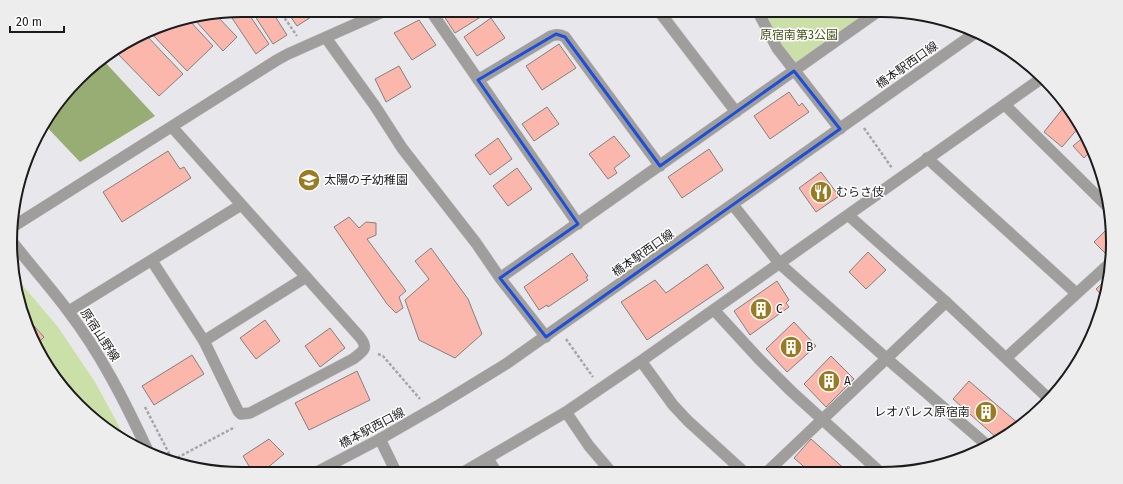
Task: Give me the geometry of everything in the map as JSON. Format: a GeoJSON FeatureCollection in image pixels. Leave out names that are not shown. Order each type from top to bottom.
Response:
{"type":"FeatureCollection","features":[{"type":"Feature","properties":{"kind":"street"},"geometry":{"type":"LineString","coordinates":[[17,224],[277,60],[372,17]]}},
{"type":"Feature","properties":{"kind":"street"},"geometry":{"type":"LineString","coordinates":[[435,17],[578,224]]}},
{"type":"Feature","properties":{"kind":"street"},"geometry":{"type":"LineString","coordinates":[[663,17],[736,112]]}},
{"type":"Feature","properties":{"kind":"street"},"geometry":{"type":"LineString","coordinates":[[761,17],[777,48],[840,129]]}},
{"type":"Feature","properties":{"kind":"street"},"geometry":{"type":"LineString","coordinates":[[500,278],[869,17]]}},
{"type":"Feature","properties":{"kind":"street"},"geometry":{"type":"LineString","coordinates":[[478,80],[551,36],[556,34],[561,35],[565,37],[660,166]]}},
{"type":"Feature","properties":{"kind":"street","name":"橋本駅西口線"},"geometry":{"type":"LineString","coordinates":[[326,467],[380,439],[500,368],[971,36]]}},
{"type":"Feature","properties":{"kind":"street"},"geometry":{"type":"LineString","coordinates":[[326,38],[375,106],[402,148],[476,243],[500,278],[546,337]]}},
{"type":"Feature","properties":{"kind":"street"},"geometry":{"type":"LineString","coordinates":[[473,467],[566,412],[641,361],[1038,81]]}},
{"type":"Feature","properties":{"kind":"street"},"geometry":{"type":"LineString","coordinates":[[1005,105],[1102,202]]}},
{"type":"Feature","properties":{"kind":"street"},"geometry":{"type":"LineString","coordinates":[[152,261],[204,341],[238,412],[241,414],[250,413],[353,359],[364,349],[364,343],[359,336],[172,127]]}},
{"type":"Feature","properties":{"kind":"street"},"geometry":{"type":"LineString","coordinates":[[927,158],[1076,293]]}},
{"type":"Feature","properties":{"kind":"street"},"geometry":{"type":"LineString","coordinates":[[68,311],[242,205]]}},
{"type":"Feature","properties":{"kind":"street"},"geometry":{"type":"LineString","coordinates":[[733,205],[780,264],[983,443]]}},
{"type":"Feature","properties":{"kind":"street"},"geometry":{"type":"LineString","coordinates":[[848,215],[946,302],[1045,395]]}},
{"type":"Feature","properties":{"kind":"street","name":"原宿山野線"},"geometry":{"type":"LineString","coordinates":[[17,248],[68,311],[109,373],[145,445]]}},
{"type":"Feature","properties":{"kind":"street"},"geometry":{"type":"LineString","coordinates":[[1006,358],[1105,267]]}},
{"type":"Feature","properties":{"kind":"street"},"geometry":{"type":"LineString","coordinates":[[204,341],[306,277]]}},
{"type":"Feature","properties":{"kind":"street"},"geometry":{"type":"LineString","coordinates":[[772,467],[946,302]]}},
{"type":"Feature","properties":{"kind":"street"},"geometry":{"type":"LineString","coordinates":[[714,310],[759,359],[822,420],[874,467]]}},
{"type":"Feature","properties":{"kind":"street"},"geometry":{"type":"LineString","coordinates":[[641,361],[673,405],[688,421],[739,467]]}},
{"type":"Feature","properties":{"kind":"street"},"geometry":{"type":"LineString","coordinates":[[566,412],[589,446],[607,467]]}},
{"type":"Feature","properties":{"kind":"street"},"geometry":{"type":"LineString","coordinates":[[380,439],[394,467]]}},
{"type":"Feature","properties":{"kind":"street"},"geometry":{"type":"LineString","coordinates":[[488,459],[493,467]]}},
{"type":"Feature","properties":{"kind":"path"},"geometry":{"type":"LineString","coordinates":[[284,17],[298,37],[303,48]]}},
{"type":"Feature","properties":{"kind":"path"},"geometry":{"type":"LineString","coordinates":[[863,126],[899,179]]}},
{"type":"Feature","properties":{"kind":"path"},"geometry":{"type":"LineString","coordinates":[[565,336],[600,388]]}},
{"type":"Feature","properties":{"kind":"path"},"geometry":{"type":"LineString","coordinates":[[364,349],[383,356],[423,403]]}},
{"type":"Feature","properties":{"kind":"path"},"geometry":{"type":"LineString","coordinates":[[178,457],[235,428],[241,414]]}},
{"type":"Feature","properties":{"kind":"highlighted area"},"geometry":{"type":"Polygon","coordinates":[[[556,34],[565,37],[660,166],[794,71],[840,129],[546,337],[500,278],[578,224],[478,80],[556,34]]]}},
{"type":"Feature","properties":{"kind":"green space","name":"原宿南第3公園"},"geometry":{"type":"Polygon","coordinates":[[[761,17],[866,17],[794,71],[761,17]]]}},
{"type":"Feature","properties":{"kind":"green space"},"geometry":{"type":"Polygon","coordinates":[[[105,63],[155,116],[80,162],[48,128],[63,105],[83,83],[105,63]]]}},
{"type":"Feature","properties":{"kind":"green space"},"geometry":{"type":"Polygon","coordinates":[[[21,283],[58,327],[95,382],[123,433],[105,421],[83,401],[63,379],[40,342],[29,314],[21,283]]]}},
{"type":"Feature","properties":{"kind":"building"},"geometry":{"type":"Polygon","coordinates":[[[231,17],[251,17],[269,44],[256,54],[231,17]]]}},
{"type":"Feature","properties":{"kind":"building"},"geometry":{"type":"Polygon","coordinates":[[[256,17],[275,17],[287,35],[273,44],[256,17]]]}},
{"type":"Feature","properties":{"kind":"building"},"geometry":{"type":"Polygon","coordinates":[[[291,17],[311,17],[297,26],[291,17]]]}},
{"type":"Feature","properties":{"kind":"building"},"geometry":{"type":"Polygon","coordinates":[[[445,17],[481,17],[455,33],[445,17]]]}},
{"type":"Feature","properties":{"kind":"building"},"geometry":{"type":"Polygon","coordinates":[[[219,18],[237,37],[223,51],[196,22],[219,18]]]}},
{"type":"Feature","properties":{"kind":"building"},"geometry":{"type":"Polygon","coordinates":[[[491,18],[505,38],[477,56],[464,37],[491,18]]]}},
{"type":"Feature","properties":{"kind":"building"},"geometry":{"type":"Polygon","coordinates":[[[419,20],[436,45],[412,60],[394,33],[419,20]]]}},
{"type":"Feature","properties":{"kind":"building"},"geometry":{"type":"Polygon","coordinates":[[[192,23],[213,46],[187,71],[153,35],[192,23]]]}},
{"type":"Feature","properties":{"kind":"building"},"geometry":{"type":"Polygon","coordinates":[[[148,37],[183,74],[159,96],[118,54],[148,37]]]}},
{"type":"Feature","properties":{"kind":"building"},"geometry":{"type":"Polygon","coordinates":[[[559,44],[576,68],[542,90],[526,66],[559,44]]]}},
{"type":"Feature","properties":{"kind":"building"},"geometry":{"type":"Polygon","coordinates":[[[399,66],[411,87],[386,102],[375,79],[399,66]]]}},
{"type":"Feature","properties":{"kind":"building"},"geometry":{"type":"Polygon","coordinates":[[[789,92],[799,106],[802,103],[809,112],[770,139],[754,116],[789,92]]]}},
{"type":"Feature","properties":{"kind":"building"},"geometry":{"type":"Polygon","coordinates":[[[547,107],[559,124],[534,141],[522,124],[547,107]]]}},
{"type":"Feature","properties":{"kind":"building"},"geometry":{"type":"Polygon","coordinates":[[[1063,109],[1076,130],[1062,147],[1044,132],[1063,109]]]}},
{"type":"Feature","properties":{"kind":"building"},"geometry":{"type":"Polygon","coordinates":[[[614,136],[630,156],[614,168],[617,173],[608,179],[589,154],[614,136]]]}},
{"type":"Feature","properties":{"kind":"building"},"geometry":{"type":"Polygon","coordinates":[[[498,138],[512,159],[490,175],[475,155],[498,138]]]}},
{"type":"Feature","properties":{"kind":"building"},"geometry":{"type":"Polygon","coordinates":[[[1081,139],[1088,154],[1084,158],[1073,146],[1081,139]]]}},
{"type":"Feature","properties":{"kind":"building"},"geometry":{"type":"Polygon","coordinates":[[[709,149],[723,170],[682,198],[668,177],[709,149]]]}},
{"type":"Feature","properties":{"kind":"building"},"geometry":{"type":"Polygon","coordinates":[[[168,151],[180,169],[184,167],[191,178],[122,222],[103,192],[168,151]]]}},
{"type":"Feature","properties":{"kind":"building"},"geometry":{"type":"Polygon","coordinates":[[[517,168],[532,189],[508,206],[493,186],[517,168]]]}},
{"type":"Feature","properties":{"kind":"building"},"geometry":{"type":"Polygon","coordinates":[[[821,172],[839,196],[816,212],[799,188],[821,172]]]}},
{"type":"Feature","properties":{"kind":"building"},"geometry":{"type":"Polygon","coordinates":[[[349,217],[359,228],[366,222],[376,223],[376,235],[367,239],[406,291],[399,297],[403,308],[396,313],[387,304],[334,227],[349,217]]]}},
{"type":"Feature","properties":{"kind":"building"},"geometry":{"type":"Polygon","coordinates":[[[1106,230],[1106,254],[1094,242],[1106,230]]]}},
{"type":"Feature","properties":{"kind":"building"},"geometry":{"type":"Polygon","coordinates":[[[431,248],[468,299],[482,334],[455,358],[419,340],[405,300],[429,279],[415,261],[431,248]]]}},
{"type":"Feature","properties":{"kind":"building"},"geometry":{"type":"Polygon","coordinates":[[[868,252],[886,270],[866,289],[849,272],[868,252]]]}},
{"type":"Feature","properties":{"kind":"building"},"geometry":{"type":"Polygon","coordinates":[[[572,253],[588,276],[586,277],[588,280],[548,307],[547,305],[539,310],[524,287],[572,253]]]}},
{"type":"Feature","properties":{"kind":"building"},"geometry":{"type":"Polygon","coordinates":[[[707,264],[724,288],[647,340],[621,302],[655,280],[666,293],[707,264]]]}},
{"type":"Feature","properties":{"kind":"building","name":"C"},"geometry":{"type":"Polygon","coordinates":[[[777,281],[789,300],[786,303],[789,307],[750,335],[734,311],[777,281]]]}},
{"type":"Feature","properties":{"kind":"building"},"geometry":{"type":"Polygon","coordinates":[[[1102,283],[1100,293],[1096,289],[1102,283]]]}},
{"type":"Feature","properties":{"kind":"building"},"geometry":{"type":"Polygon","coordinates":[[[265,320],[280,341],[256,359],[240,338],[265,320]]]}},
{"type":"Feature","properties":{"kind":"building","name":"B"},"geometry":{"type":"Polygon","coordinates":[[[794,322],[816,346],[787,372],[766,349],[794,322]]]}},
{"type":"Feature","properties":{"kind":"building"},"geometry":{"type":"Polygon","coordinates":[[[33,325],[44,337],[40,341],[33,325]]]}},
{"type":"Feature","properties":{"kind":"building"},"geometry":{"type":"Polygon","coordinates":[[[330,328],[345,348],[320,367],[305,346],[330,328]]]}},
{"type":"Feature","properties":{"kind":"building"},"geometry":{"type":"Polygon","coordinates":[[[192,355],[204,374],[154,405],[142,386],[192,355]]]}},
{"type":"Feature","properties":{"kind":"building","name":"A"},"geometry":{"type":"Polygon","coordinates":[[[831,356],[854,379],[826,407],[804,384],[831,356]]]}},
{"type":"Feature","properties":{"kind":"building"},"geometry":{"type":"Polygon","coordinates":[[[357,371],[370,400],[309,430],[295,403],[357,371]]]}},
{"type":"Feature","properties":{"kind":"building","name":"レオパレス原宿南"},"geometry":{"type":"Polygon","coordinates":[[[969,381],[1017,422],[995,436],[953,399],[969,381]]]}},
{"type":"Feature","properties":{"kind":"building"},"geometry":{"type":"Polygon","coordinates":[[[269,439],[284,454],[268,467],[248,467],[249,466],[243,456],[269,439]]]}},
{"type":"Feature","properties":{"kind":"building"},"geometry":{"type":"Polygon","coordinates":[[[811,439],[842,467],[804,467],[794,458],[811,439]]]}},
{"type":"Feature","properties":{"kind":"place","name":"太陽の子幼稚園"},"geometry":{"type":"Point","coordinates":[309,180]}},
{"type":"Feature","properties":{"kind":"place","name":"むらさ伎"},"geometry":{"type":"Point","coordinates":[821,192]}},
{"type":"Feature","properties":{"kind":"place","name":"C"},"geometry":{"type":"Point","coordinates":[761,309]}},
{"type":"Feature","properties":{"kind":"place","name":"B"},"geometry":{"type":"Point","coordinates":[791,347]}},
{"type":"Feature","properties":{"kind":"place","name":"A"},"geometry":{"type":"Point","coordinates":[829,381]}},
{"type":"Feature","properties":{"kind":"place","name":"レオパレス原宿南"},"geometry":{"type":"Point","coordinates":[986,412]}}]}
